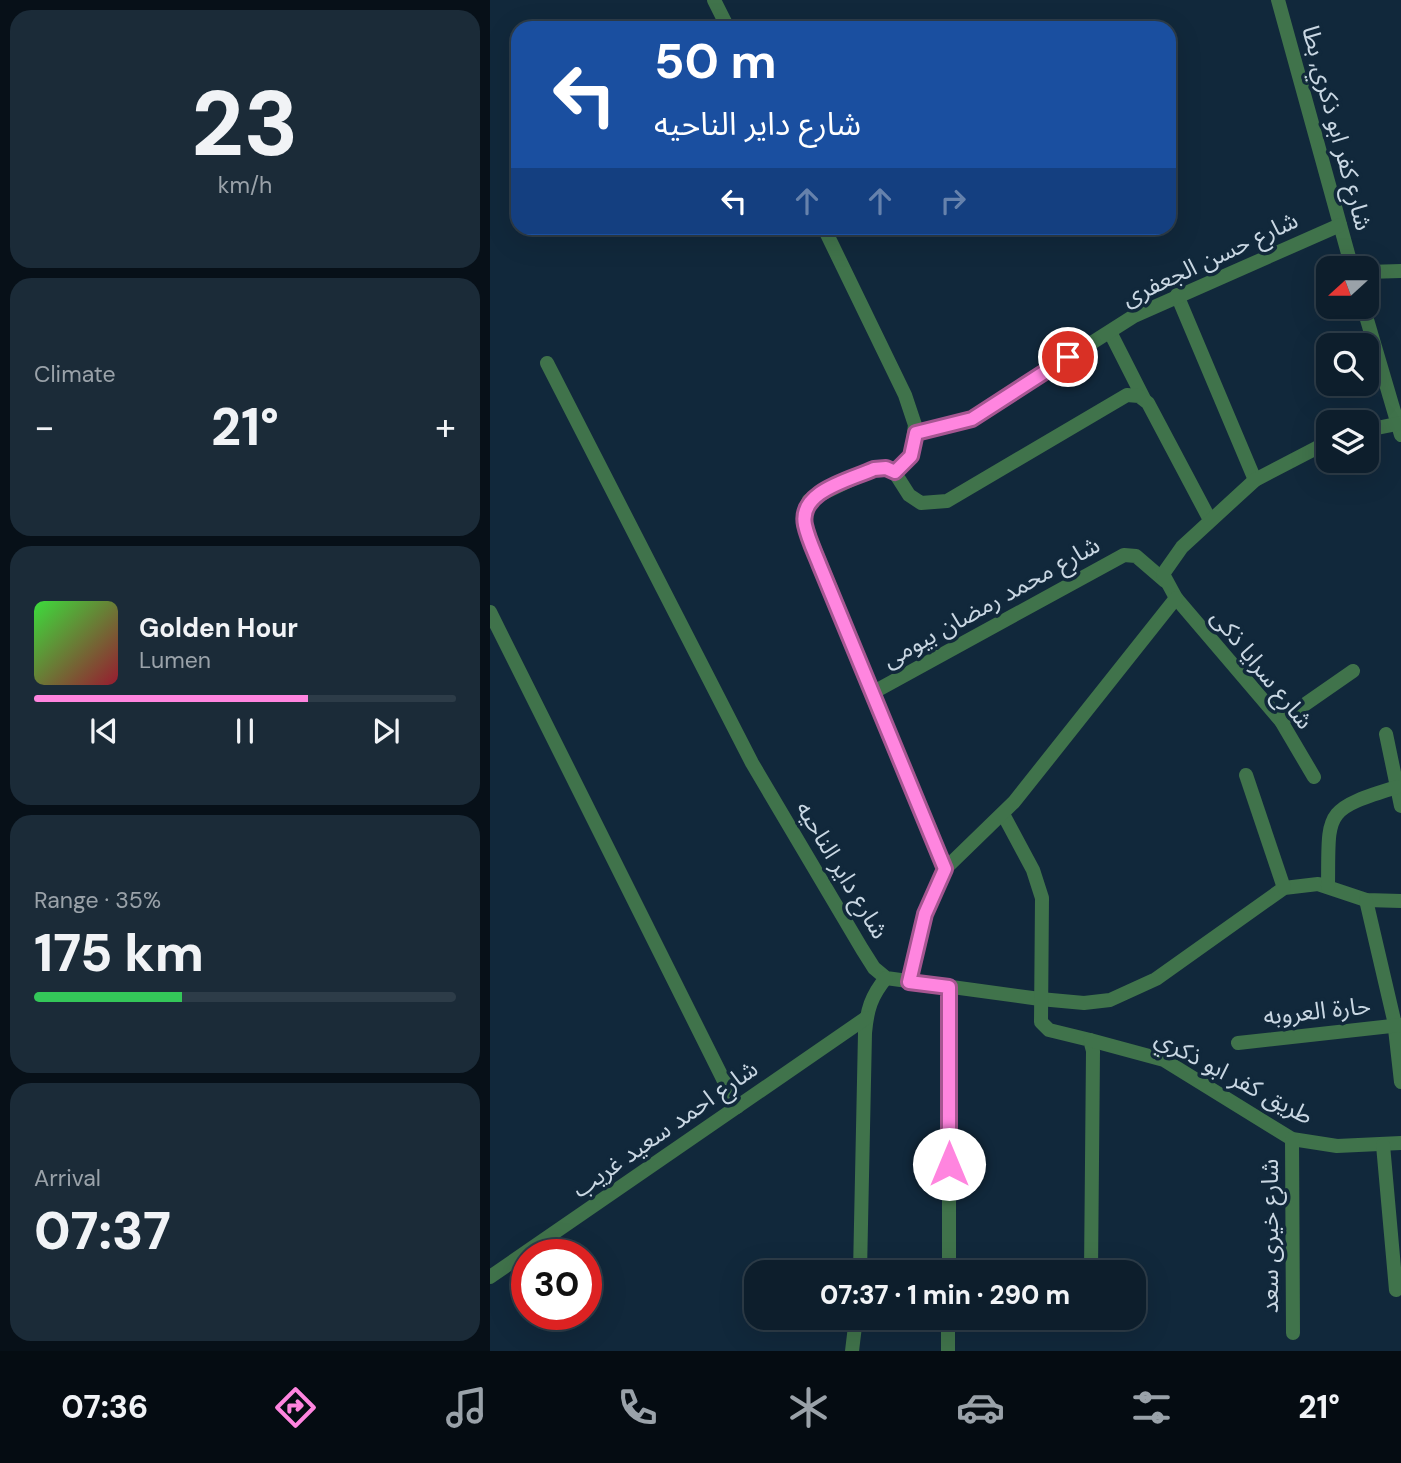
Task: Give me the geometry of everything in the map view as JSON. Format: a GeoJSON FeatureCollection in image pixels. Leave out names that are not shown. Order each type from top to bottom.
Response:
{"type":"FeatureCollection","features":[{"type":"Feature","properties":{"kind":"street"},"geometry":{"type":"LineString","coordinates":[[714,0],[724,21]]}},
{"type":"Feature","properties":{"kind":"street","name":"شارع كفر ابو ذكري, بطا"},"geometry":{"type":"LineString","coordinates":[[1278,0],[1349,256]]}},
{"type":"Feature","properties":{"kind":"street","name":"شارع حسن الجعفرى"},"geometry":{"type":"LineString","coordinates":[[916,433],[972,419],[1110,332],[1177,295],[1340,225]]}},
{"type":"Feature","properties":{"kind":"street"},"geometry":{"type":"LineString","coordinates":[[827,235],[905,395],[916,433],[911,456],[895,472]]}},
{"type":"Feature","properties":{"kind":"street"},"geometry":{"type":"LineString","coordinates":[[1379,272],[1401,271]]}},
{"type":"Feature","properties":{"kind":"street"},"geometry":{"type":"LineString","coordinates":[[1177,295],[1255,480]]}},
{"type":"Feature","properties":{"kind":"street"},"geometry":{"type":"LineString","coordinates":[[1367,319],[1399,428],[1379,429]]}},
{"type":"Feature","properties":{"kind":"street"},"geometry":{"type":"LineString","coordinates":[[1110,332],[1210,520]]}},
{"type":"Feature","properties":{"kind":"street","name":"شارع داير الناحيه"},"geometry":{"type":"LineString","coordinates":[[547,363],[752,763],[862,949],[874,968],[886,978]]}},
{"type":"Feature","properties":{"kind":"street"},"geometry":{"type":"LineString","coordinates":[[945,869],[820,566],[805,525],[804,511],[809,500],[874,469],[886,468],[895,472],[909,495],[921,503],[947,501],[1127,395],[1144,399]]}},
{"type":"Feature","properties":{"kind":"street"},"geometry":{"type":"LineString","coordinates":[[909,982],[925,914],[945,869],[1003,814],[1170,590],[1163,574],[1167,565],[1210,520],[1255,480],[1316,448]]}},
{"type":"Feature","properties":{"kind":"street","name":"شارع محمد رمضان بيومى"},"geometry":{"type":"LineString","coordinates":[[872,693],[1124,555],[1136,556],[1170,590]]}},
{"type":"Feature","properties":{"kind":"street","name":"شارع سرايا ذكى"},"geometry":{"type":"LineString","coordinates":[[1170,590],[1281,721],[1314,777]]}},
{"type":"Feature","properties":{"kind":"street"},"geometry":{"type":"LineString","coordinates":[[490,612],[737,1107]]}},
{"type":"Feature","properties":{"kind":"street"},"geometry":{"type":"LineString","coordinates":[[1281,721],[1353,671]]}},
{"type":"Feature","properties":{"kind":"street"},"geometry":{"type":"LineString","coordinates":[[1386,734],[1401,806]]}},
{"type":"Feature","properties":{"kind":"street"},"geometry":{"type":"LineString","coordinates":[[1246,775],[1284,888]]}},
{"type":"Feature","properties":{"kind":"street"},"geometry":{"type":"LineString","coordinates":[[1328,886],[1328,827],[1334,816],[1343,807],[1397,787]]}},
{"type":"Feature","properties":{"kind":"street"},"geometry":{"type":"LineString","coordinates":[[1003,814],[1034,870],[1042,898],[1040,999]]}},
{"type":"Feature","properties":{"kind":"street"},"geometry":{"type":"LineString","coordinates":[[860,1260],[866,1018],[873,994],[886,978],[1084,1003],[1125,996],[1156,979],[1284,888],[1308,883],[1328,886],[1366,900],[1401,901]]}},
{"type":"Feature","properties":{"kind":"street"},"geometry":{"type":"LineString","coordinates":[[1366,900],[1398,1025],[1401,1082]]}},
{"type":"Feature","properties":{"kind":"street"},"geometry":{"type":"LineString","coordinates":[[948,1260],[949,987]]}},
{"type":"Feature","properties":{"kind":"street","name":"طريق كفر ابو ذكري"},"geometry":{"type":"LineString","coordinates":[[1040,999],[1042,1025],[1164,1060],[1292,1139],[1328,1146],[1401,1143]]}},
{"type":"Feature","properties":{"kind":"street","name":"شارع احمد سعيد غريب"},"geometry":{"type":"LineString","coordinates":[[490,1277],[866,1018]]}},
{"type":"Feature","properties":{"kind":"street","name":"حارة العروبه"},"geometry":{"type":"LineString","coordinates":[[1238,1043],[1398,1025]]}},
{"type":"Feature","properties":{"kind":"street"},"geometry":{"type":"LineString","coordinates":[[1090,1040],[1093,1063],[1091,1260]]}},
{"type":"Feature","properties":{"kind":"street","name":"شارع خيرى سعد"},"geometry":{"type":"LineString","coordinates":[[1292,1139],[1293,1334]]}},
{"type":"Feature","properties":{"kind":"street"},"geometry":{"type":"LineString","coordinates":[[1383,1144],[1396,1290]]}},
{"type":"Feature","properties":{"kind":"street"},"geometry":{"type":"LineString","coordinates":[[852,1351],[855,1330]]}},
{"type":"Feature","properties":{"kind":"street"},"geometry":{"type":"LineString","coordinates":[[948,1330],[948,1351]]}},
{"type":"Feature","properties":{"kind":"route"},"geometry":{"type":"LineString","coordinates":[[949,1164],[949,987],[909,982],[925,914],[945,869],[820,566],[805,525],[804,511],[809,500],[874,469],[879,467],[895,472],[904,466],[911,456],[916,433],[972,419],[990,410],[1068,357]]}}]}
